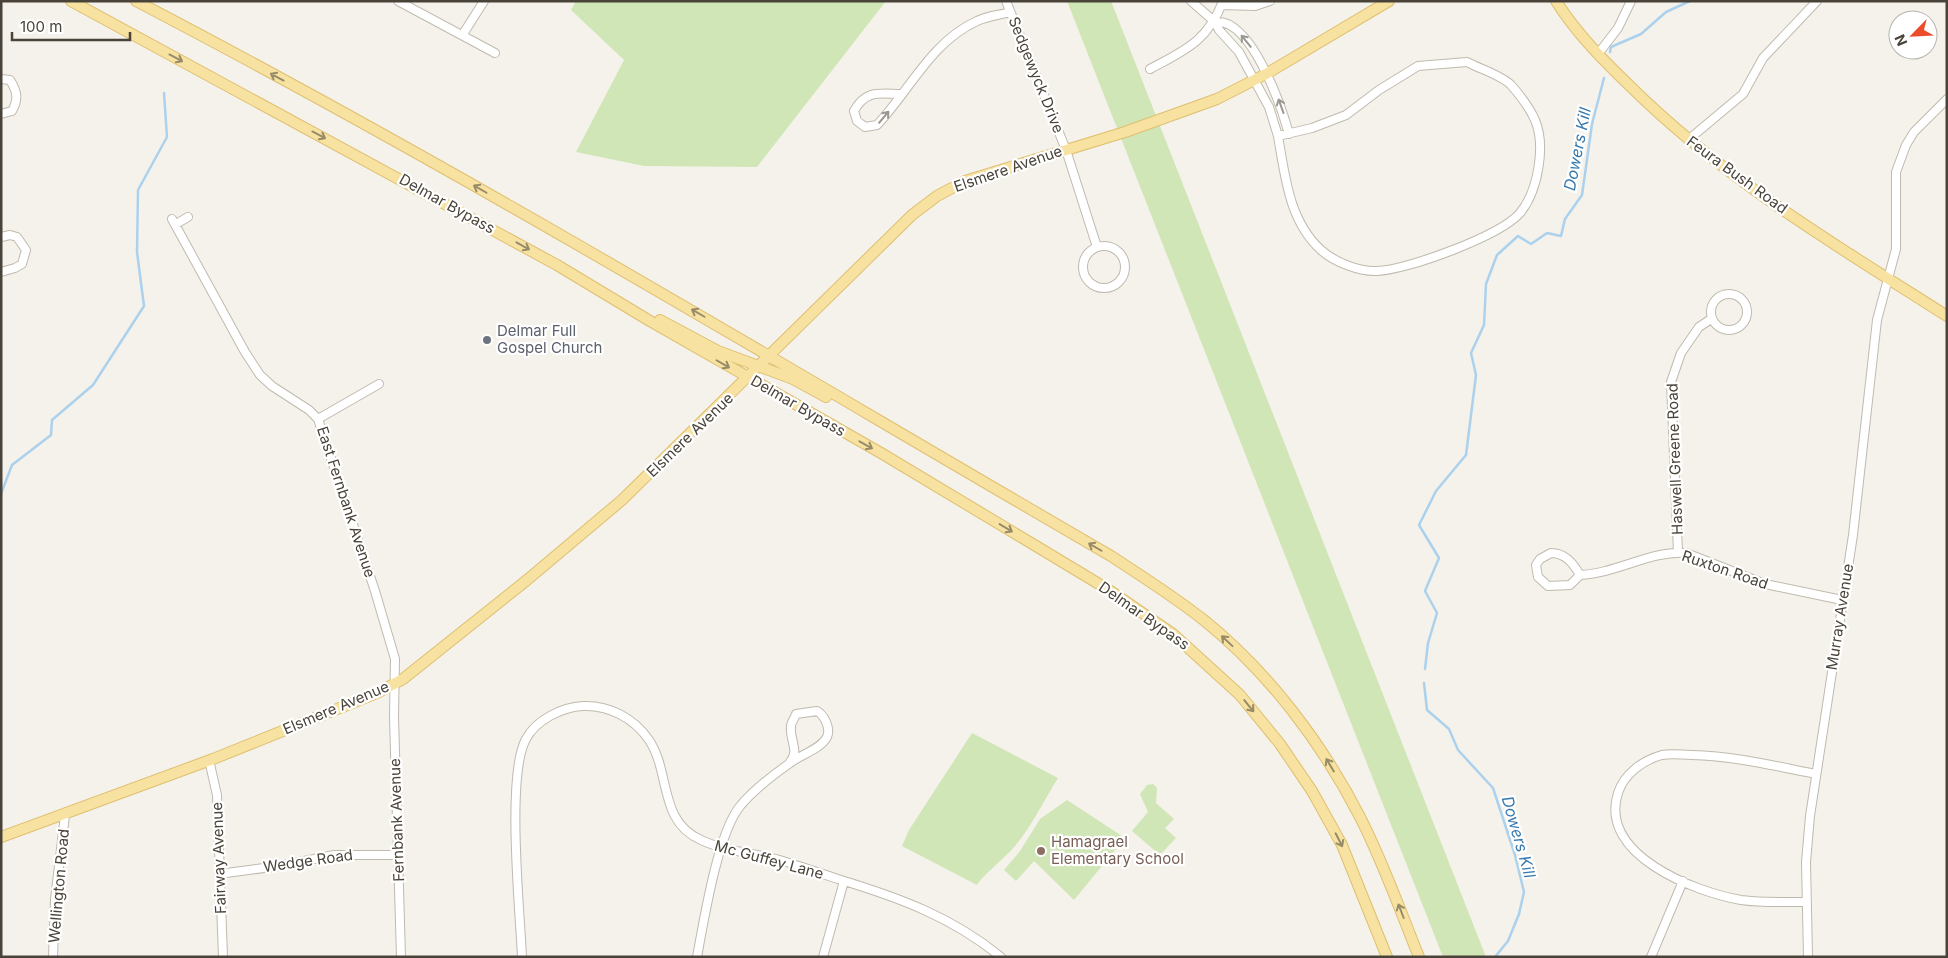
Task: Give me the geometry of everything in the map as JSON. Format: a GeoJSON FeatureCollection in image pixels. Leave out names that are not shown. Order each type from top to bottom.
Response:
{"type":"FeatureCollection","features":[{"type":"Feature","properties":{"kind":"main road","name":"Delmar Bypass"},"geometry":{"type":"LineString","coordinates":[[71,1],[469,216],[881,453],[1109,590],[1189,646],[1240,695],[1280,744],[1312,791],[1342,845],[1387,957]]}},
{"type":"Feature","properties":{"kind":"main road","name":"Delmar Bypass"},"geometry":{"type":"LineString","coordinates":[[136,1],[428,160],[770,356],[1111,556],[1160,588],[1206,622],[1263,677],[1310,736],[1360,816],[1419,957]]}},
{"type":"Feature","properties":{"kind":"main road","name":"Elsmere Avenue"},"geometry":{"type":"LineString","coordinates":[[1,837],[65,815],[209,760],[361,700],[394,684],[419,667],[527,580],[622,500],[912,215],[937,196],[965,181],[1186,112],[1218,100],[1266,74],[1389,1]]}},
{"type":"Feature","properties":{"kind":"main road","name":"Feura Bush Road"},"geometry":{"type":"LineString","coordinates":[[1556,1],[1572,26],[1598,54],[1650,107],[1688,140],[1755,191],[1947,316]]}},
{"type":"Feature","properties":{"kind":"main road"},"geometry":{"type":"LineString","coordinates":[[613,299],[678,329],[718,351],[793,379],[914,442]]}},
{"type":"Feature","properties":{"kind":"street"},"geometry":{"type":"LineString","coordinates":[[398,1],[463,34],[495,54]]}},
{"type":"Feature","properties":{"kind":"street"},"geometry":{"type":"LineString","coordinates":[[463,34],[484,1]]}},
{"type":"Feature","properties":{"kind":"street","name":"Sedgewyck Drive"},"geometry":{"type":"LineString","coordinates":[[1006,1],[1066,150],[1096,247]]}},
{"type":"Feature","properties":{"kind":"street"},"geometry":{"type":"LineString","coordinates":[[1191,1],[1215,22],[1219,30],[1239,52],[1269,107],[1278,136],[1297,221],[1322,251],[1349,266],[1376,271],[1404,268],[1494,232],[1520,213],[1533,189],[1541,156],[1535,120],[1510,84],[1468,62],[1418,66],[1379,90],[1346,115],[1312,128],[1278,136]]}},
{"type":"Feature","properties":{"kind":"street"},"geometry":{"type":"LineString","coordinates":[[1150,69],[1187,49],[1215,22],[1222,3],[1254,6],[1270,1]]}},
{"type":"Feature","properties":{"kind":"street"},"geometry":{"type":"LineString","coordinates":[[1598,54],[1614,33],[1631,1]]}},
{"type":"Feature","properties":{"kind":"street"},"geometry":{"type":"LineString","coordinates":[[1688,140],[1743,94],[1763,58],[1817,1]]}},
{"type":"Feature","properties":{"kind":"street"},"geometry":{"type":"LineString","coordinates":[[902,94],[870,95],[860,99],[854,111],[857,121],[865,127],[877,125],[902,94],[927,60],[959,30],[978,20],[1010,12]]}},
{"type":"Feature","properties":{"kind":"street"},"geometry":{"type":"LineString","coordinates":[[1215,22],[1224,21],[1244,37],[1266,74],[1280,104],[1289,134]]}},
{"type":"Feature","properties":{"kind":"street"},"geometry":{"type":"LineString","coordinates":[[1,79],[10,80],[16,89],[17,98],[12,111],[1,114]]}},
{"type":"Feature","properties":{"kind":"street","name":"Murray Avenue"},"geometry":{"type":"LineString","coordinates":[[1808,957],[1806,862],[1816,774],[1853,535],[1877,320],[1896,249],[1894,188],[1900,160],[1914,132],[1947,99]]}},
{"type":"Feature","properties":{"kind":"street","name":"East Fernbank Avenue"},"geometry":{"type":"LineString","coordinates":[[188,217],[174,222],[245,352],[260,375],[272,386],[309,410],[318,419],[387,632],[396,666],[394,684]]}},
{"type":"Feature","properties":{"kind":"street"},"geometry":{"type":"LineString","coordinates":[[1,237],[10,235],[17,237],[26,250],[22,264],[1,272]]}},
{"type":"Feature","properties":{"kind":"street"},"geometry":{"type":"LineString","coordinates":[[1096,247],[1110,247],[1122,255],[1125,269],[1123,276],[1114,286],[1101,288],[1089,281],[1085,276],[1083,269],[1086,256],[1096,247]]}},
{"type":"Feature","properties":{"kind":"street","name":"Haswell Greene Road"},"geometry":{"type":"LineString","coordinates":[[1678,553],[1671,382],[1681,353],[1699,327],[1711,319],[1713,305],[1720,297],[1731,294],[1745,304],[1747,315],[1739,326],[1734,329],[1720,328],[1711,319]]}},
{"type":"Feature","properties":{"kind":"street"},"geometry":{"type":"LineString","coordinates":[[318,419],[379,384]]}},
{"type":"Feature","properties":{"kind":"street","name":"Ruxton Road"},"geometry":{"type":"LineString","coordinates":[[1580,574],[1570,560],[1557,554],[1545,556],[1536,565],[1538,577],[1548,586],[1570,585],[1580,574],[1601,573],[1678,553],[1696,557],[1765,584],[1842,600]]}},
{"type":"Feature","properties":{"kind":"street","name":"Fernbank Avenue"},"geometry":{"type":"LineString","coordinates":[[394,684],[401,957]]}},
{"type":"Feature","properties":{"kind":"street","name":"Mc Guffey Lane"},"geometry":{"type":"LineString","coordinates":[[522,957],[517,851],[518,765],[526,739],[548,717],[564,710],[594,706],[610,709],[639,728],[654,750],[668,804],[680,825],[699,839],[722,848],[776,859],[897,897],[932,913],[973,937],[1001,957]]}},
{"type":"Feature","properties":{"kind":"street"},"geometry":{"type":"LineString","coordinates":[[696,957],[722,848],[732,816],[741,804],[790,762],[821,744],[827,736],[828,726],[817,710],[808,710],[796,714],[791,726],[794,751],[790,762]]}},
{"type":"Feature","properties":{"kind":"street"},"geometry":{"type":"LineString","coordinates":[[1806,902],[1740,900],[1683,881],[1648,863],[1633,851],[1620,830],[1616,812],[1621,785],[1637,766],[1670,754],[1725,756],[1816,774]]}},
{"type":"Feature","properties":{"kind":"street","name":"Fairway Avenue"},"geometry":{"type":"LineString","coordinates":[[209,760],[218,795],[223,957]]}},
{"type":"Feature","properties":{"kind":"street","name":"Wellington Road"},"geometry":{"type":"LineString","coordinates":[[53,957],[55,899],[65,815]]}},
{"type":"Feature","properties":{"kind":"street","name":"Wedge Road"},"geometry":{"type":"LineString","coordinates":[[219,874],[279,866],[334,855],[398,856]]}},
{"type":"Feature","properties":{"kind":"street"},"geometry":{"type":"LineString","coordinates":[[824,957],[844,881]]}},
{"type":"Feature","properties":{"kind":"street"},"geometry":{"type":"LineString","coordinates":[[1651,957],[1683,881]]}},
{"type":"Feature","properties":{"kind":"green space"},"geometry":{"type":"Polygon","coordinates":[[[576,1],[886,1],[757,167],[644,166],[576,152],[624,60],[571,10],[576,1]]]}},
{"type":"Feature","properties":{"kind":"green space"},"geometry":{"type":"Polygon","coordinates":[[[1067,1],[1111,1],[1486,957],[1443,957],[1067,1]]]}},
{"type":"Feature","properties":{"kind":"green space"},"geometry":{"type":"Polygon","coordinates":[[[972,733],[1058,778],[1021,838],[977,885],[902,846],[909,830],[972,733]]]}},
{"type":"Feature","properties":{"kind":"green space"},"geometry":{"type":"Polygon","coordinates":[[[1153,784],[1157,788],[1156,803],[1174,819],[1165,828],[1176,838],[1160,855],[1132,831],[1148,812],[1140,794],[1147,785],[1153,784]]]}},
{"type":"Feature","properties":{"kind":"green space"},"geometry":{"type":"Polygon","coordinates":[[[1067,800],[1125,838],[1074,900],[1034,861],[1016,881],[1004,870],[1020,851],[1040,819],[1067,800]]]}},
{"type":"Feature","properties":{"kind":"waterway","name":"Dowers Kill"},"geometry":{"type":"LineString","coordinates":[[1610,52],[1611,47],[1641,34],[1666,12],[1690,1]]}},
{"type":"Feature","properties":{"kind":"waterway","name":"Dowers Kill"},"geometry":{"type":"LineString","coordinates":[[1425,669],[1428,643],[1437,613],[1425,591],[1439,558],[1419,525],[1436,491],[1466,455],[1476,375],[1471,353],[1484,325],[1486,284],[1497,255],[1518,236],[1531,244],[1547,233],[1561,236],[1565,219],[1582,195],[1592,124],[1604,78]]}},
{"type":"Feature","properties":{"kind":"waterway"},"geometry":{"type":"LineString","coordinates":[[1,494],[12,465],[51,435],[52,420],[93,385],[144,306],[137,252],[138,190],[167,137],[164,93]]}},
{"type":"Feature","properties":{"kind":"waterway","name":"Dowers Kill"},"geometry":{"type":"LineString","coordinates":[[1424,683],[1427,710],[1449,729],[1458,750],[1493,788],[1515,855],[1524,892],[1519,914],[1508,941],[1495,957]]}},
{"type":"Feature","properties":{"kind":"place","name":"Delmar Full Gospel Church"},"geometry":{"type":"Point","coordinates":[487,340]}},
{"type":"Feature","properties":{"kind":"place","name":"Hamagrael Elementary School"},"geometry":{"type":"Point","coordinates":[1041,851]}}]}
